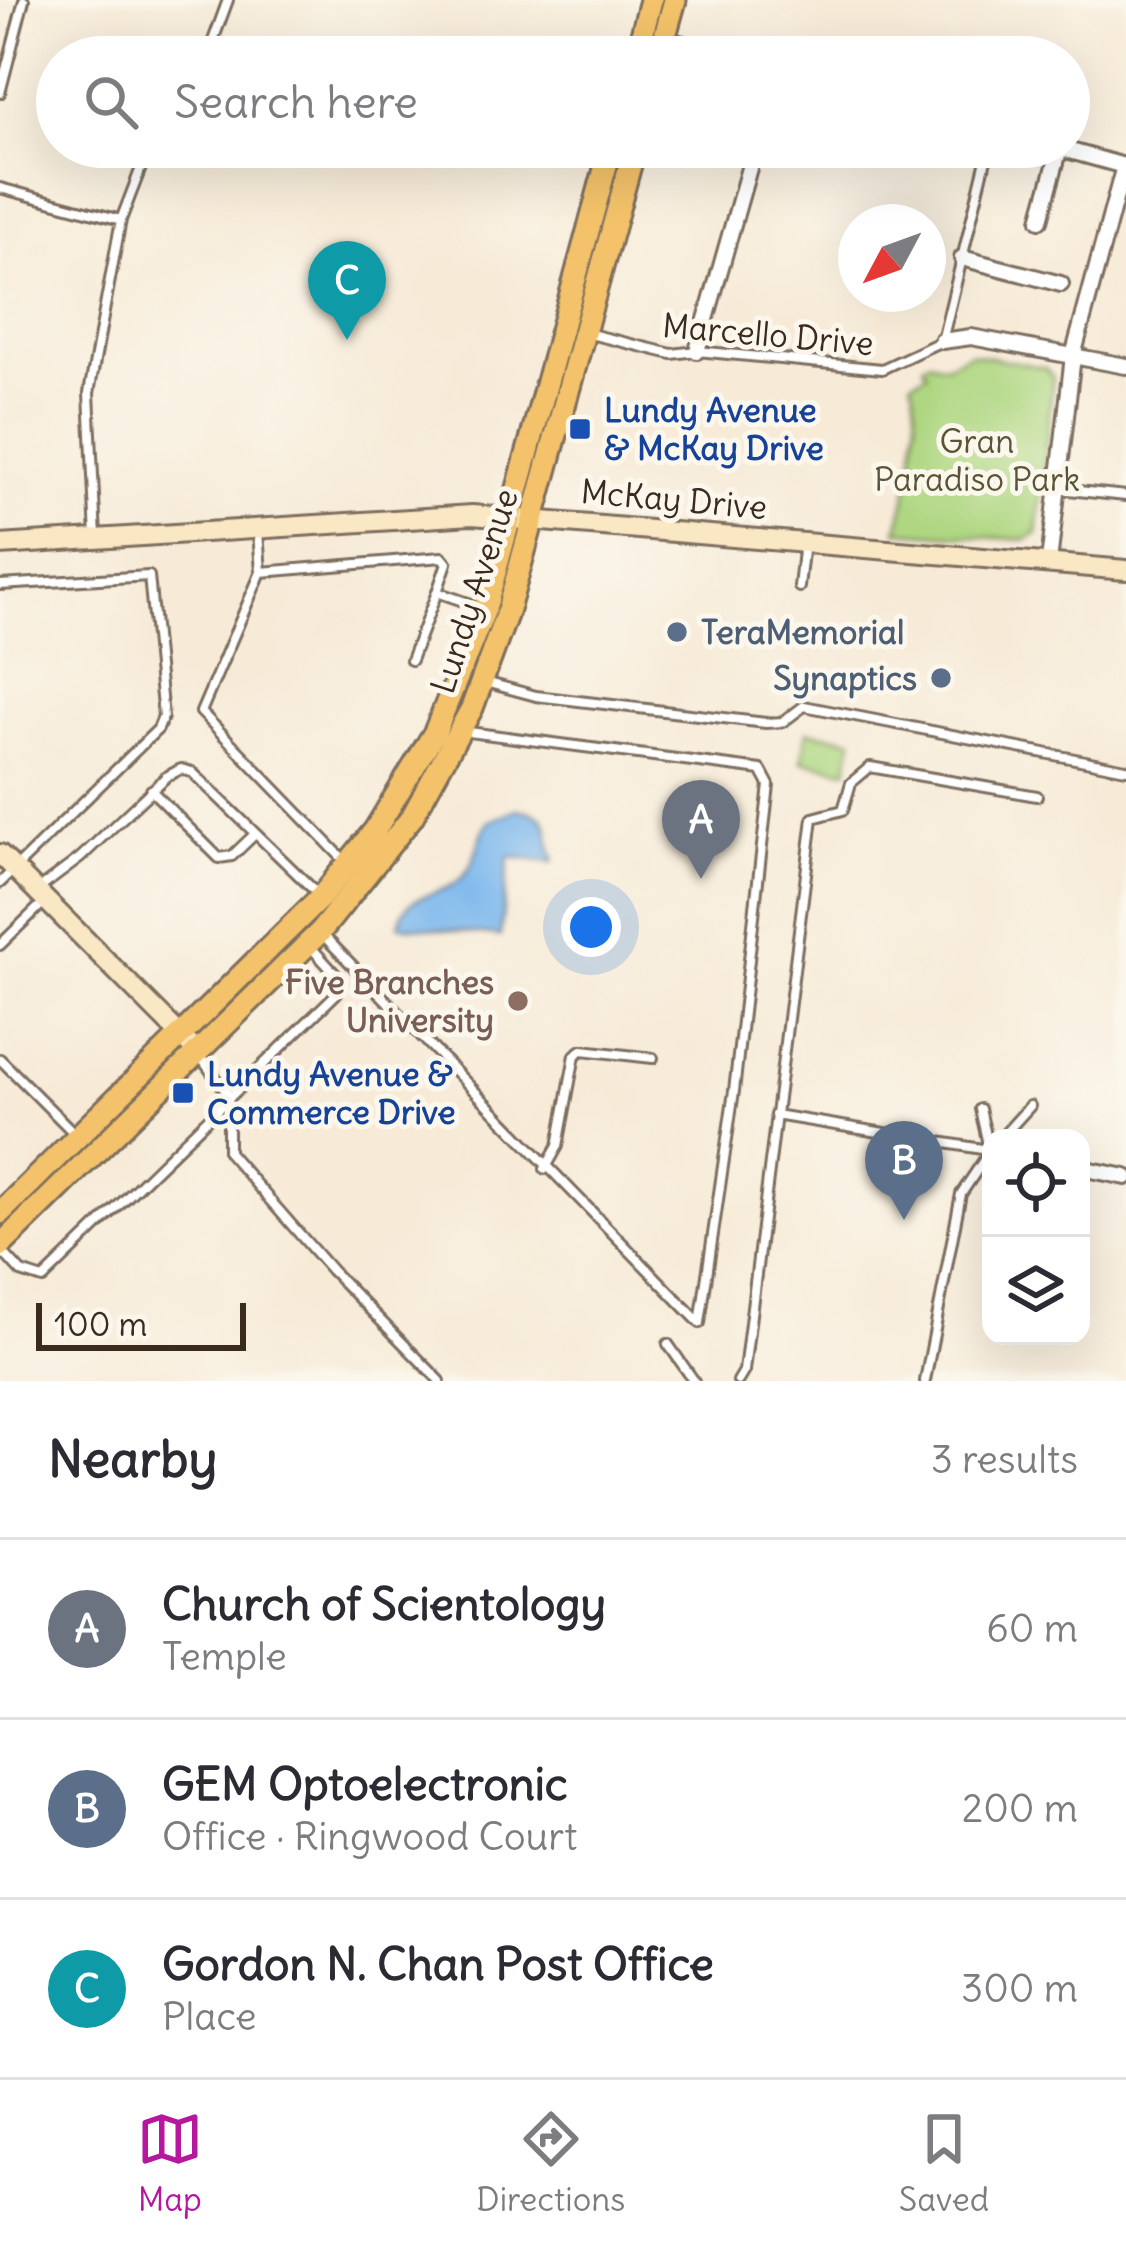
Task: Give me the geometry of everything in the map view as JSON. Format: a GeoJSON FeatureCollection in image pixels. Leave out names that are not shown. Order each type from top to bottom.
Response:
{"type":"FeatureCollection","features":[{"type":"Feature","properties":{"kind":"main road"},"geometry":{"type":"LineString","coordinates":[[642,36],[651,0]]}},
{"type":"Feature","properties":{"kind":"main road"},"geometry":{"type":"LineString","coordinates":[[665,36],[675,0]]}},
{"type":"Feature","properties":{"kind":"main road","name":"Lundy Avenue"},"geometry":{"type":"LineString","coordinates":[[0,1213],[321,897],[349,864],[435,732],[484,609],[605,168]]}},
{"type":"Feature","properties":{"kind":"main road"},"geometry":{"type":"LineString","coordinates":[[615,219],[611,202],[619,168]]}},
{"type":"Feature","properties":{"kind":"main road","name":"Lundy Avenue"},"geometry":{"type":"LineString","coordinates":[[0,1247],[314,938],[412,817],[483,682],[534,518],[629,168]]}},
{"type":"Feature","properties":{"kind":"street"},"geometry":{"type":"LineString","coordinates":[[1049,562],[1073,356],[1124,166],[1090,156]]}},
{"type":"Feature","properties":{"kind":"street"},"geometry":{"type":"LineString","coordinates":[[697,351],[749,168]]}},
{"type":"Feature","properties":{"kind":"street"},"geometry":{"type":"LineString","coordinates":[[1040,220],[1053,168]]}},
{"type":"Feature","properties":{"kind":"street"},"geometry":{"type":"LineString","coordinates":[[962,258],[1061,284]]}},
{"type":"Feature","properties":{"kind":"street"},"geometry":{"type":"LineString","coordinates":[[942,340],[970,337],[1126,366]]}},
{"type":"Feature","properties":{"kind":"street","name":"McKay Drive"},"geometry":{"type":"LineString","coordinates":[[0,545],[510,516],[1126,570]]}},
{"type":"Feature","properties":{"kind":"street"},"geometry":{"type":"LineString","coordinates":[[0,854],[7,876],[41,896],[197,1052]]}},
{"type":"Feature","properties":{"kind":"street"},"geometry":{"type":"LineString","coordinates":[[1090,1170],[1126,1177]]}},
{"type":"Feature","properties":{"kind":"lane"},"geometry":{"type":"LineString","coordinates":[[0,93],[24,0]]}},
{"type":"Feature","properties":{"kind":"lane"},"geometry":{"type":"LineString","coordinates":[[215,36],[228,0]]}},
{"type":"Feature","properties":{"kind":"lane"},"geometry":{"type":"LineString","coordinates":[[97,539],[89,393],[121,220],[141,168]]}},
{"type":"Feature","properties":{"kind":"lane"},"geometry":{"type":"LineString","coordinates":[[942,340],[984,168]]}},
{"type":"Feature","properties":{"kind":"lane"},"geometry":{"type":"LineString","coordinates":[[0,188],[121,220]]}},
{"type":"Feature","properties":{"kind":"lane","name":"Marcello Drive"},"geometry":{"type":"LineString","coordinates":[[585,333],[671,354],[697,351],[882,369],[942,340]]}},
{"type":"Feature","properties":{"kind":"lane"},"geometry":{"type":"LineString","coordinates":[[1057,489],[1126,496]]}},
{"type":"Feature","properties":{"kind":"lane"},"geometry":{"type":"LineString","coordinates":[[257,529],[261,572],[201,712],[349,864]]}},
{"type":"Feature","properties":{"kind":"lane"},"geometry":{"type":"LineString","coordinates":[[799,587],[804,540]]}},
{"type":"Feature","properties":{"kind":"lane"},"geometry":{"type":"LineString","coordinates":[[261,572],[442,557],[447,563],[410,660]]}},
{"type":"Feature","properties":{"kind":"lane"},"geometry":{"type":"LineString","coordinates":[[0,585],[148,576],[163,717],[158,728],[7,876]]}},
{"type":"Feature","properties":{"kind":"lane"},"geometry":{"type":"LineString","coordinates":[[436,592],[484,609]]}},
{"type":"Feature","properties":{"kind":"lane"},"geometry":{"type":"LineString","coordinates":[[483,682],[536,696],[766,723],[783,722],[804,706],[1126,769]]}},
{"type":"Feature","properties":{"kind":"lane"},"geometry":{"type":"LineString","coordinates":[[314,938],[700,1323],[770,785],[760,770],[461,731]]}},
{"type":"Feature","properties":{"kind":"lane"},"geometry":{"type":"LineString","coordinates":[[738,1381],[744,1371],[813,818],[843,810],[851,783],[870,767],[1037,796]]}},
{"type":"Feature","properties":{"kind":"lane"},"geometry":{"type":"LineString","coordinates":[[0,945],[41,896],[171,773],[192,772],[321,897]]}},
{"type":"Feature","properties":{"kind":"lane"},"geometry":{"type":"LineString","coordinates":[[151,790],[219,858],[232,856],[255,834]]}},
{"type":"Feature","properties":{"kind":"lane"},"geometry":{"type":"LineString","coordinates":[[0,1247],[21,1272],[43,1279],[228,1094],[337,993],[339,978],[314,938]]}},
{"type":"Feature","properties":{"kind":"lane"},"geometry":{"type":"LineString","coordinates":[[545,1169],[558,1146],[575,1055],[582,1050],[653,1058]]}},
{"type":"Feature","properties":{"kind":"lane"},"geometry":{"type":"LineString","coordinates":[[197,1052],[228,1094],[228,1152],[331,1270],[440,1381]]}},
{"type":"Feature","properties":{"kind":"lane"},"geometry":{"type":"LineString","coordinates":[[0,1059],[77,1137]]}},
{"type":"Feature","properties":{"kind":"lane"},"geometry":{"type":"LineString","coordinates":[[1009,1129],[1030,1106]]}},
{"type":"Feature","properties":{"kind":"lane"},"geometry":{"type":"LineString","coordinates":[[980,1109],[985,1129]]}},
{"type":"Feature","properties":{"kind":"lane"},"geometry":{"type":"LineString","coordinates":[[775,1115],[982,1149]]}},
{"type":"Feature","properties":{"kind":"lane"},"geometry":{"type":"LineString","coordinates":[[925,1381],[961,1195],[982,1164]]}},
{"type":"Feature","properties":{"kind":"lane"},"geometry":{"type":"LineString","coordinates":[[668,1344],[694,1381]]}},
{"type":"Feature","properties":{"kind":"green space","name":"Gran Paradiso Park"},"geometry":{"type":"Polygon","coordinates":[[[970,353],[1046,368],[1053,378],[1037,533],[1026,540],[897,531],[915,434],[911,382],[927,373],[923,365],[929,361],[945,365],[970,353]]]}},
{"type":"Feature","properties":{"kind":"green space"},"geometry":{"type":"Polygon","coordinates":[[[807,731],[853,739],[847,770],[802,761],[807,731]]]}},
{"type":"Feature","properties":{"kind":"water"},"geometry":{"type":"Polygon","coordinates":[[[516,809],[545,821],[554,857],[553,862],[509,857],[500,936],[399,925],[415,900],[464,876],[487,823],[516,809]]]}},
{"type":"Feature","properties":{"kind":"place","name":"Gordon N. Chan Post Office"},"geometry":{"type":"Point","coordinates":[347,340]}},
{"type":"Feature","properties":{"kind":"place","name":"Lundy Avenue & McKay Drive"},"geometry":{"type":"Point","coordinates":[580,429]}},
{"type":"Feature","properties":{"kind":"place","name":"TeraMemorial"},"geometry":{"type":"Point","coordinates":[677,632]}},
{"type":"Feature","properties":{"kind":"place","name":"Synaptics"},"geometry":{"type":"Point","coordinates":[941,678]}},
{"type":"Feature","properties":{"kind":"place","name":"Church of Scientology"},"geometry":{"type":"Point","coordinates":[701,879]}},
{"type":"Feature","properties":{"kind":"place","name":"Five Branches University"},"geometry":{"type":"Point","coordinates":[518,1001]}},
{"type":"Feature","properties":{"kind":"place","name":"Lundy Avenue & Commerce Drive"},"geometry":{"type":"Point","coordinates":[183,1093]}},
{"type":"Feature","properties":{"kind":"place","name":"GEM Optoelectronic"},"geometry":{"type":"Point","coordinates":[904,1220]}}]}
